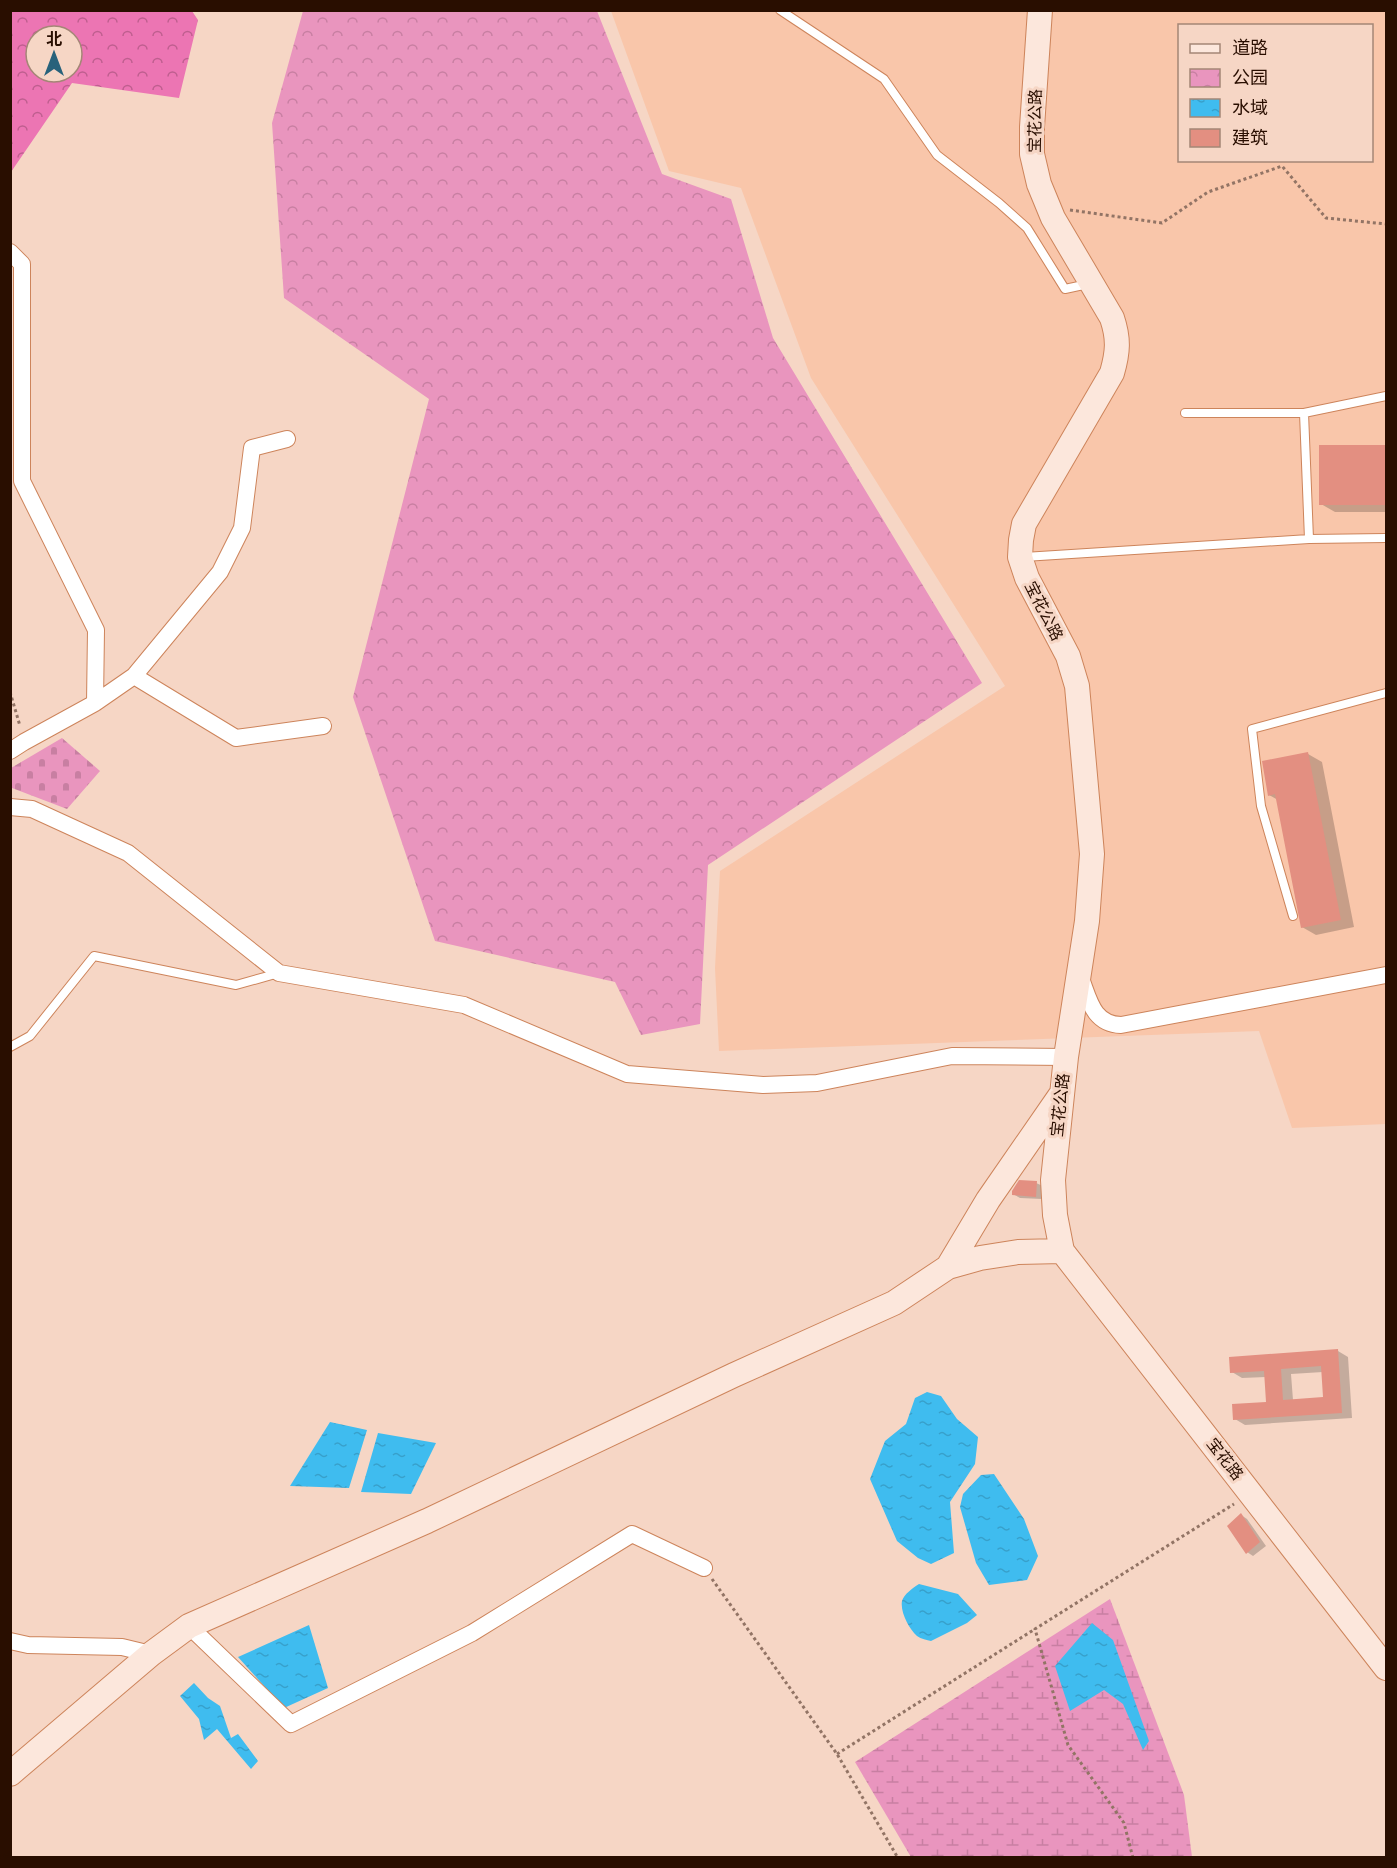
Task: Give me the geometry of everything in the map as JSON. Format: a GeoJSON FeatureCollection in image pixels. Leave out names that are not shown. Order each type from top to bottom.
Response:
{"type":"FeatureCollection","features":[{"type":"Feature","properties":{"kind":"street","name":"宝花公路"},"geometry":{"type":"LineString","coordinates":[[1040,10],[1032,127],[1032,154],[1039,184],[1049,207],[1112,318],[1118,335],[1117,356],[1112,373],[1024,524],[1021,540],[1020,557],[1027,578],[1068,656],[1077,686],[1092,854],[1087,921],[1061,1093],[1053,1180],[1055,1215],[1062,1251]]}},
{"type":"Feature","properties":{"kind":"street"},"geometry":{"type":"LineString","coordinates":[[10,252],[22,264],[22,481],[96,630],[95,703]]}},
{"type":"Feature","properties":{"kind":"street"},"geometry":{"type":"LineString","coordinates":[[17,747],[95,703],[134,676],[220,572],[242,528],[252,448],[287,439]]}},
{"type":"Feature","properties":{"kind":"street"},"geometry":{"type":"LineString","coordinates":[[134,676],[236,738],[323,726]]}},
{"type":"Feature","properties":{"kind":"street"},"geometry":{"type":"LineString","coordinates":[[10,807],[32,809],[128,853],[279,973],[464,1005],[627,1074],[763,1085],[817,1083],[952,1056],[1066,1057]]}},
{"type":"Feature","properties":{"kind":"street"},"geometry":{"type":"LineString","coordinates":[[1079,973],[1095,1014],[1108,1025],[1121,1025],[1386,975]]}},
{"type":"Feature","properties":{"kind":"street"},"geometry":{"type":"LineString","coordinates":[[948,1267],[988,1200],[1061,1093]]}},
{"type":"Feature","properties":{"kind":"street"},"geometry":{"type":"LineString","coordinates":[[10,1774],[151,1654],[189,1626],[427,1521],[734,1375],[894,1303],[948,1267],[980,1258],[1018,1252],[1062,1251]]}},
{"type":"Feature","properties":{"kind":"street","name":"宝花路"},"geometry":{"type":"LineString","coordinates":[[1062,1251],[1386,1668]]}},
{"type":"Feature","properties":{"kind":"street"},"geometry":{"type":"LineString","coordinates":[[189,1626],[291,1724],[472,1633],[632,1534],[704,1568]]}},
{"type":"Feature","properties":{"kind":"street"},"geometry":{"type":"LineString","coordinates":[[10,1641],[28,1646],[123,1647],[151,1654]]}},
{"type":"Feature","properties":{"kind":"lane"},"geometry":{"type":"LineString","coordinates":[[780,10],[884,79],[937,156],[1028,228],[1065,289],[1092,283]]}},
{"type":"Feature","properties":{"kind":"lane"},"geometry":{"type":"LineString","coordinates":[[1185,413],[1304,413],[1386,396]]}},
{"type":"Feature","properties":{"kind":"lane"},"geometry":{"type":"LineString","coordinates":[[1304,413],[1309,539]]}},
{"type":"Feature","properties":{"kind":"lane"},"geometry":{"type":"LineString","coordinates":[[1020,557],[1309,539],[1386,538]]}},
{"type":"Feature","properties":{"kind":"lane"},"geometry":{"type":"LineString","coordinates":[[1293,916],[1261,806],[1252,729],[1386,693]]}},
{"type":"Feature","properties":{"kind":"lane"},"geometry":{"type":"LineString","coordinates":[[10,1047],[30,1036],[94,956],[236,985],[279,973]]}},
{"type":"Feature","properties":{"kind":"path"},"geometry":{"type":"LineString","coordinates":[[1049,207],[1162,223],[1208,192],[1282,166],[1326,218],[1386,224]]}},
{"type":"Feature","properties":{"kind":"path"},"geometry":{"type":"LineString","coordinates":[[10,692],[17,747]]}},
{"type":"Feature","properties":{"kind":"path"},"geometry":{"type":"LineString","coordinates":[[837,1754],[1252,1493]]}},
{"type":"Feature","properties":{"kind":"path"},"geometry":{"type":"LineString","coordinates":[[704,1568],[837,1754],[898,1857]]}},
{"type":"Feature","properties":{"kind":"path"},"geometry":{"type":"LineString","coordinates":[[1035,1629],[1068,1745],[1124,1823],[1133,1857]]}},
{"type":"Feature","properties":{"kind":"shaded area"},"geometry":{"type":"Polygon","coordinates":[[[611,11],[1386,11],[1386,1124],[1292,1128],[1259,1031],[719,1051],[715,968],[720,871],[1005,686],[811,378],[741,188],[669,171],[611,11]]]}},
{"type":"Feature","properties":{"kind":"green space"},"geometry":{"type":"Polygon","coordinates":[[[11,10],[192,11],[198,20],[179,98],[79,84],[84,84],[84,24],[24,24],[24,84],[71,84],[11,172],[11,10]]]}},
{"type":"Feature","properties":{"kind":"green space"},"geometry":{"type":"Polygon","coordinates":[[[303,11],[597,11],[662,174],[731,199],[773,338],[982,683],[708,865],[700,1024],[641,1035],[615,982],[435,941],[353,697],[429,399],[284,298],[272,123],[303,11]]]}},
{"type":"Feature","properties":{"kind":"green space"},"geometry":{"type":"Polygon","coordinates":[[[62,738],[100,771],[67,809],[12,788],[11,768],[62,738]]]}},
{"type":"Feature","properties":{"kind":"green space"},"geometry":{"type":"Polygon","coordinates":[[[1110,1599],[1184,1795],[1192,1857],[911,1857],[855,1762],[1110,1599]]]}},
{"type":"Feature","properties":{"kind":"water"},"geometry":{"type":"Polygon","coordinates":[[[927,1392],[941,1396],[957,1419],[978,1437],[975,1464],[950,1502],[954,1553],[931,1564],[918,1558],[897,1541],[870,1479],[885,1441],[906,1424],[915,1398],[927,1392]]]}},
{"type":"Feature","properties":{"kind":"water"},"geometry":{"type":"Polygon","coordinates":[[[330,1422],[367,1430],[349,1488],[290,1486],[330,1422]]]}},
{"type":"Feature","properties":{"kind":"water"},"geometry":{"type":"Polygon","coordinates":[[[378,1433],[436,1443],[411,1494],[361,1492],[378,1433]]]}},
{"type":"Feature","properties":{"kind":"water"},"geometry":{"type":"Polygon","coordinates":[[[994,1474],[1024,1519],[1038,1556],[1027,1580],[989,1585],[976,1563],[960,1507],[963,1494],[981,1475],[994,1474]]]}},
{"type":"Feature","properties":{"kind":"water"},"geometry":{"type":"Polygon","coordinates":[[[919,1584],[958,1594],[977,1615],[967,1623],[931,1641],[919,1637],[908,1625],[902,1601],[909,1591],[919,1584]]]}},
{"type":"Feature","properties":{"kind":"water"},"geometry":{"type":"Polygon","coordinates":[[[1092,1623],[1113,1640],[1149,1741],[1143,1750],[1123,1704],[1104,1690],[1070,1711],[1055,1666],[1092,1623]]]}},
{"type":"Feature","properties":{"kind":"water"},"geometry":{"type":"Polygon","coordinates":[[[309,1625],[328,1688],[284,1708],[238,1657],[309,1625]]]}},
{"type":"Feature","properties":{"kind":"water"},"geometry":{"type":"Polygon","coordinates":[[[194,1683],[208,1698],[220,1706],[231,1738],[238,1734],[258,1761],[251,1769],[217,1729],[204,1740],[199,1719],[180,1696],[194,1683]]]}},
{"type":"Feature","properties":{"kind":"building"},"geometry":{"type":"Polygon","coordinates":[[[1319,445],[1386,445],[1386,505],[1319,505],[1319,445]]]}},
{"type":"Feature","properties":{"kind":"building"},"geometry":{"type":"Polygon","coordinates":[[[1308,752],[1341,920],[1301,928],[1275,794],[1268,796],[1262,761],[1308,752]]]}},
{"type":"Feature","properties":{"kind":"building"},"geometry":{"type":"Polygon","coordinates":[[[1019,1180],[1037,1181],[1036,1197],[1012,1195],[1019,1180]]]}},
{"type":"Feature","properties":{"kind":"building"},"geometry":{"type":"Polygon","coordinates":[[[1338,1349],[1342,1413],[1233,1420],[1232,1404],[1266,1402],[1264,1371],[1230,1373],[1229,1357],[1338,1349]],[[1321,1366],[1281,1369],[1283,1400],[1323,1397],[1321,1366]]]}},
{"type":"Feature","properties":{"kind":"building"},"geometry":{"type":"Polygon","coordinates":[[[1241,1513],[1260,1542],[1246,1554],[1227,1526],[1241,1513]]]}}]}
